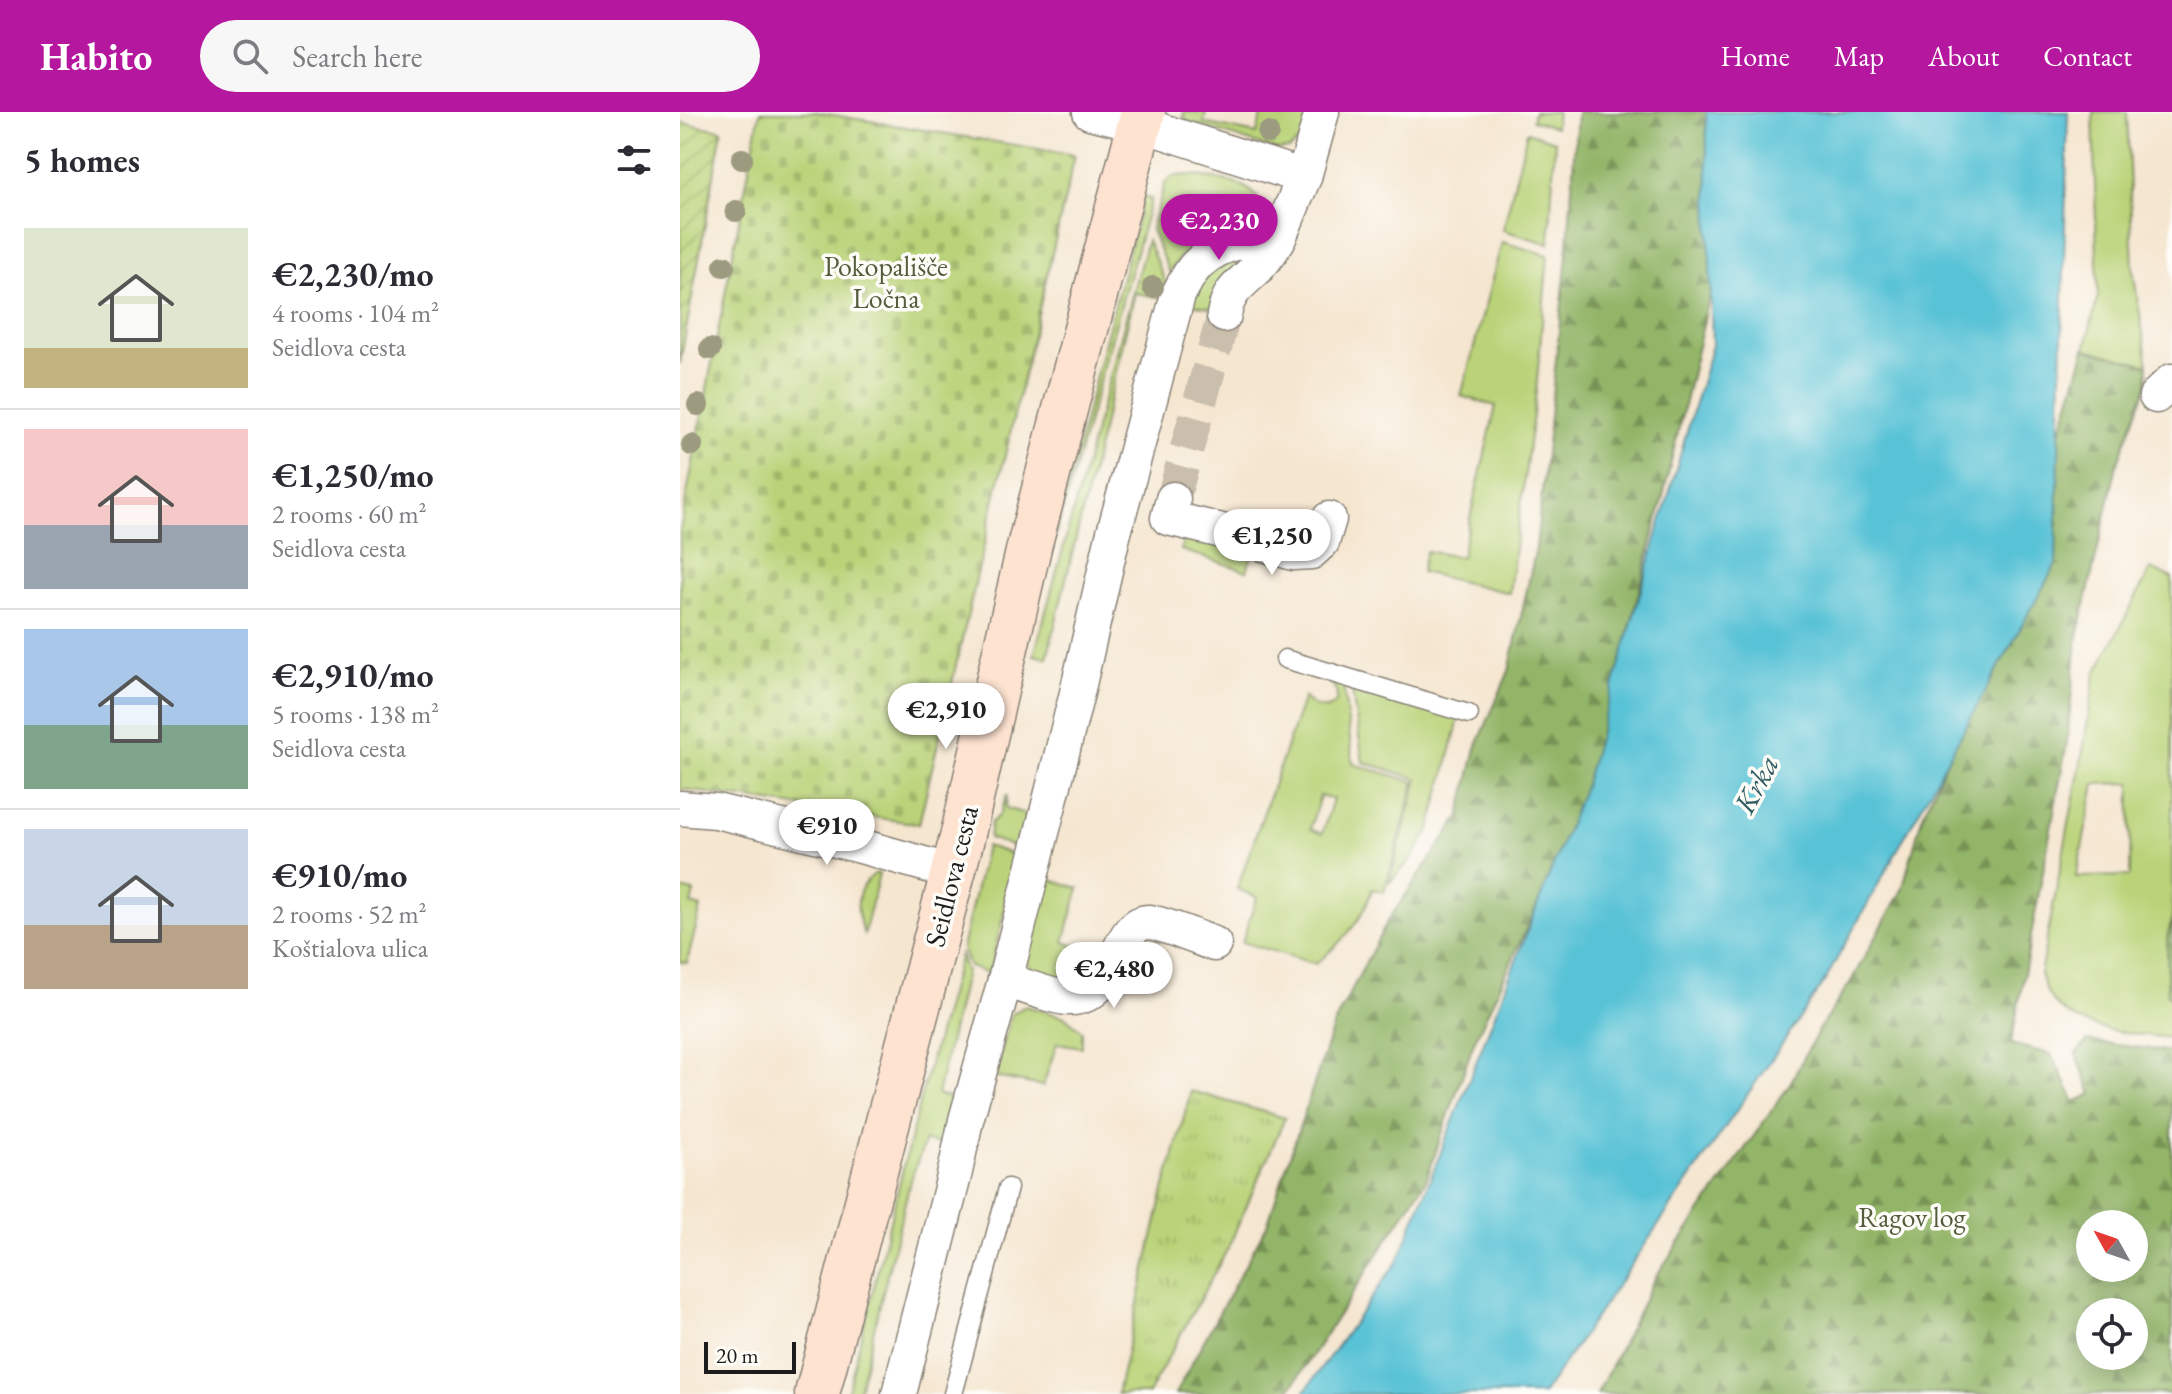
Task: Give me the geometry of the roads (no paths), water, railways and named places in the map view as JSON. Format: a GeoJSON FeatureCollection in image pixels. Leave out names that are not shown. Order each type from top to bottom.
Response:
{"type":"FeatureCollection","features":[{"type":"Feature","properties":{"kind":"street"},"geometry":{"type":"LineString","coordinates":[[1090,112],[1142,118],[1304,177]]}},
{"type":"Feature","properties":{"kind":"street"},"geometry":{"type":"LineString","coordinates":[[1224,315],[1231,294],[1241,281],[1253,273],[1278,240],[1304,177],[1322,112]]}},
{"type":"Feature","properties":{"kind":"street","name":"Seidlova cesta"},"geometry":{"type":"LineString","coordinates":[[817,1394],[952,872],[1030,543],[1142,118]]}},
{"type":"Feature","properties":{"kind":"street"},"geometry":{"type":"LineString","coordinates":[[899,1394],[966,1120],[1005,980],[1077,693],[1112,540],[1178,295],[1193,269],[1224,246],[1258,238],[1278,240]]}},
{"type":"Feature","properties":{"kind":"street"},"geometry":{"type":"LineString","coordinates":[[1173,499],[1168,518],[1293,553],[1311,552],[1322,542],[1329,519]]}},
{"type":"Feature","properties":{"kind":"street"},"geometry":{"type":"LineString","coordinates":[[680,808],[730,814],[952,872]]}},
{"type":"Feature","properties":{"kind":"street"},"geometry":{"type":"LineString","coordinates":[[1005,980],[1069,999],[1089,994],[1107,977],[1130,933],[1139,924],[1151,922],[1214,944]]}},
{"type":"Feature","properties":{"kind":"lane"},"geometry":{"type":"LineString","coordinates":[[1285,659],[1469,714]]}},
{"type":"Feature","properties":{"kind":"lane"},"geometry":{"type":"LineString","coordinates":[[953,1394],[1008,1188]]}},
{"type":"Feature","properties":{"kind":"water","name":"Krka"},"geometry":{"type":"Polygon","coordinates":[[[1706,112],[2068,112],[2056,564],[1823,984],[1543,1394],[1303,1394],[1399,1259],[1585,784],[1712,345],[1706,112]]]}},
{"type":"Feature","properties":{"kind":"tunnel"},"geometry":{"type":"LineString","coordinates":[[1173,499],[1224,315]]}},
{"type":"Feature","properties":{"kind":"park label","name":"Pokopališče Ločna"},"geometry":{"type":"Point","coordinates":[886,282]}},
{"type":"Feature","properties":{"kind":"park label","name":"Ragov log"},"geometry":{"type":"Point","coordinates":[1912,1217]}}]}
